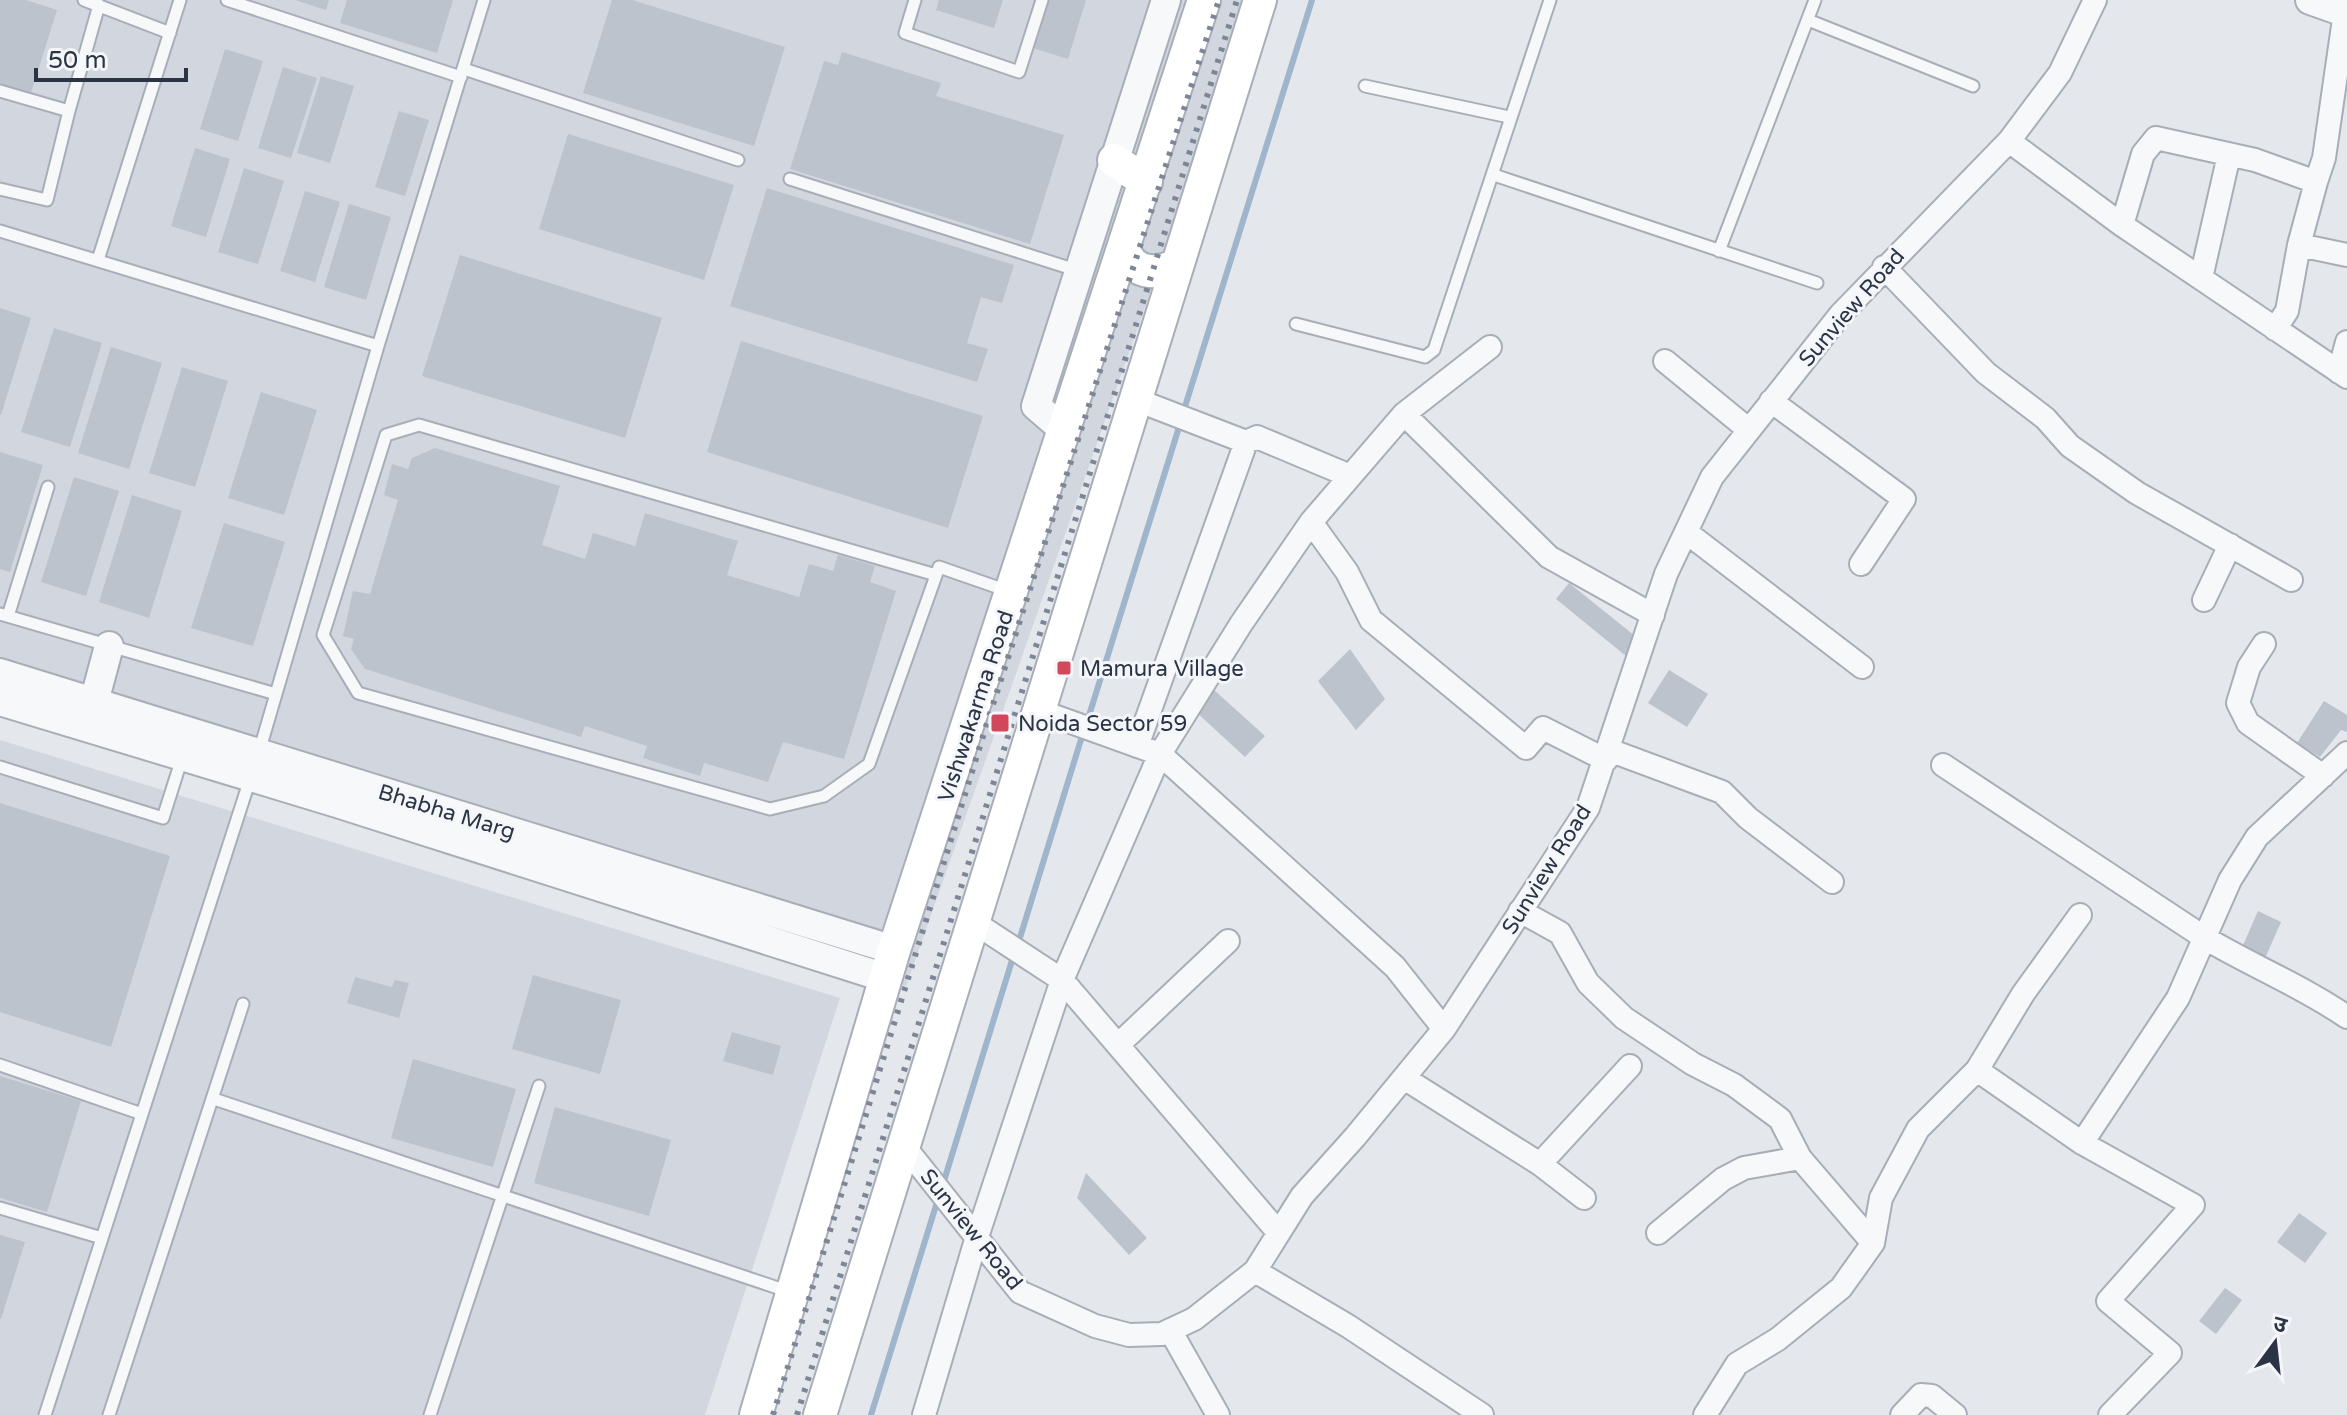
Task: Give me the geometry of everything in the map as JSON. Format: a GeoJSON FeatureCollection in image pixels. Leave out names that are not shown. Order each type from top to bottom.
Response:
{"type":"FeatureCollection","features":[{"type":"Feature","properties":{"kind":"main road","name":"Vishwakarma Road"},"geometry":{"type":"LineString","coordinates":[[756,1415],[890,964],[1204,0]]}},
{"type":"Feature","properties":{"kind":"main road"},"geometry":{"type":"LineString","coordinates":[[820,1415],[1040,711],[1156,326],[1260,0]]}},
{"type":"Feature","properties":{"kind":"main road"},"geometry":{"type":"LineString","coordinates":[[1114,160],[1146,182]]}},
{"type":"Feature","properties":{"kind":"main road"},"geometry":{"type":"LineString","coordinates":[[1124,251],[1130,263],[1146,272],[1162,273],[1176,265]]}},
{"type":"Feature","properties":{"kind":"main road"},"geometry":{"type":"LineString","coordinates":[[1106,308],[1133,305],[1149,314],[1156,326]]}},
{"type":"Feature","properties":{"kind":"street"},"geometry":{"type":"LineString","coordinates":[[1065,431],[1036,406],[1166,0]]}},
{"type":"Feature","properties":{"kind":"street","name":"Sunview Road"},"geometry":{"type":"LineString","coordinates":[[904,1146],[1020,1292],[1095,1326],[1129,1335],[1170,1330],[1194,1319],[1255,1271],[1302,1196],[1444,1029],[1588,808],[1666,574],[1712,477],[1771,401],[1884,267],[2009,141],[2060,73],[2095,0]]}},
{"type":"Feature","properties":{"kind":"street"},"geometry":{"type":"LineString","coordinates":[[2275,329],[2287,311],[2299,245],[2316,182],[2338,120],[2346,13],[2310,0]]}},
{"type":"Feature","properties":{"kind":"street"},"geometry":{"type":"LineString","coordinates":[[2122,225],[2143,154],[2156,138],[2229,155],[2316,182]]}},
{"type":"Feature","properties":{"kind":"street"},"geometry":{"type":"LineString","coordinates":[[2009,141],[2122,225],[2343,375],[2347,342]]}},
{"type":"Feature","properties":{"kind":"street"},"geometry":{"type":"LineString","coordinates":[[2201,278],[2229,155]]}},
{"type":"Feature","properties":{"kind":"street"},"geometry":{"type":"LineString","coordinates":[[2299,245],[2347,255]]}},
{"type":"Feature","properties":{"kind":"street"},"geometry":{"type":"LineString","coordinates":[[1884,267],[1986,373],[2045,418],[2070,446],[2137,493],[2291,580]]}},
{"type":"Feature","properties":{"kind":"street"},"geometry":{"type":"LineString","coordinates":[[924,1415],[976,1240],[1062,980],[1160,754],[1241,624],[1311,522],[1404,414],[1490,347]]}},
{"type":"Feature","properties":{"kind":"street"},"geometry":{"type":"LineString","coordinates":[[1665,361],[1749,430]]}},
{"type":"Feature","properties":{"kind":"street"},"geometry":{"type":"LineString","coordinates":[[1134,399],[1246,442],[1257,437],[1350,476]]}},
{"type":"Feature","properties":{"kind":"street"},"geometry":{"type":"LineString","coordinates":[[1771,401],[1904,499],[1861,564]]}},
{"type":"Feature","properties":{"kind":"street"},"geometry":{"type":"LineString","coordinates":[[1404,414],[1549,557],[1653,615]]}},
{"type":"Feature","properties":{"kind":"street"},"geometry":{"type":"LineString","coordinates":[[1137,746],[1246,442]]}},
{"type":"Feature","properties":{"kind":"street"},"geometry":{"type":"LineString","coordinates":[[1311,522],[1347,572],[1371,620],[1526,748],[1543,728],[1608,755],[1722,792],[1748,818],[1832,882]]}},
{"type":"Feature","properties":{"kind":"street"},"geometry":{"type":"LineString","coordinates":[[1686,532],[1862,667]]}},
{"type":"Feature","properties":{"kind":"street"},"geometry":{"type":"LineString","coordinates":[[2204,600],[2230,545]]}},
{"type":"Feature","properties":{"kind":"street"},"geometry":{"type":"LineString","coordinates":[[2264,644],[2249,667],[2238,703],[2248,723],[2323,776]]}},
{"type":"Feature","properties":{"kind":"street"},"geometry":{"type":"LineString","coordinates":[[94,702],[109,646]]}},
{"type":"Feature","properties":{"kind":"street","name":"Bhabha Marg"},"geometry":{"type":"LineString","coordinates":[[0,673],[94,702],[255,766],[337,803],[806,953],[890,964]]}},
{"type":"Feature","properties":{"kind":"street","name":"Bhabha Marg"},"geometry":{"type":"LineString","coordinates":[[0,701],[182,758],[255,766],[815,924],[890,964]]}},
{"type":"Feature","properties":{"kind":"street"},"geometry":{"type":"LineString","coordinates":[[1040,711],[1160,754],[1395,967],[1444,1029]]}},
{"type":"Feature","properties":{"kind":"street"},"geometry":{"type":"LineString","coordinates":[[2082,1143],[2178,998],[2230,880],[2257,837],[2347,753]]}},
{"type":"Feature","properties":{"kind":"street"},"geometry":{"type":"LineString","coordinates":[[1943,765],[2205,938],[2242,960],[2303,987],[2344,1010]]}},
{"type":"Feature","properties":{"kind":"street"},"geometry":{"type":"LineString","coordinates":[[1520,911],[1560,933],[1588,983],[1624,1018],[1693,1064],[1734,1085],[1780,1119],[1800,1158],[1873,1243]]}},
{"type":"Feature","properties":{"kind":"street"},"geometry":{"type":"LineString","coordinates":[[1705,1415],[1737,1364],[1778,1339],[1841,1288],[1873,1243],[1881,1198],[1918,1129],[1977,1070],[2023,994],[2080,915]]}},
{"type":"Feature","properties":{"kind":"street"},"geometry":{"type":"LineString","coordinates":[[972,921],[1062,980],[1278,1232]]}},
{"type":"Feature","properties":{"kind":"street"},"geometry":{"type":"LineString","coordinates":[[806,953],[815,924]]}},
{"type":"Feature","properties":{"kind":"street"},"geometry":{"type":"LineString","coordinates":[[1119,1044],[1228,941]]}},
{"type":"Feature","properties":{"kind":"street"},"geometry":{"type":"LineString","coordinates":[[1540,1164],[1630,1066]]}},
{"type":"Feature","properties":{"kind":"street"},"geometry":{"type":"LineString","coordinates":[[1977,1070],[2082,1143],[2193,1205],[2108,1301],[2170,1353],[2110,1415]]}},
{"type":"Feature","properties":{"kind":"street"},"geometry":{"type":"LineString","coordinates":[[1404,1078],[1540,1164],[1584,1198]]}},
{"type":"Feature","properties":{"kind":"street"},"geometry":{"type":"LineString","coordinates":[[1658,1233],[1723,1179],[1744,1168],[1800,1158]]}},
{"type":"Feature","properties":{"kind":"street"},"geometry":{"type":"LineString","coordinates":[[1255,1271],[1348,1326],[1482,1415]]}},
{"type":"Feature","properties":{"kind":"street"},"geometry":{"type":"LineString","coordinates":[[1170,1330],[1218,1415]]}},
{"type":"Feature","properties":{"kind":"street"},"geometry":{"type":"LineString","coordinates":[[1902,1415],[1921,1395],[1932,1396],[1955,1415]]}},
{"type":"Feature","properties":{"kind":"lane"},"geometry":{"type":"LineString","coordinates":[[84,0],[170,33]]}},
{"type":"Feature","properties":{"kind":"lane"},"geometry":{"type":"LineString","coordinates":[[98,260],[180,0]]}},
{"type":"Feature","properties":{"kind":"lane"},"geometry":{"type":"LineString","coordinates":[[227,0],[738,160]]}},
{"type":"Feature","properties":{"kind":"lane"},"geometry":{"type":"LineString","coordinates":[[45,1415],[255,766],[378,346],[484,0]]}},
{"type":"Feature","properties":{"kind":"lane"},"geometry":{"type":"LineString","coordinates":[[915,0],[905,33],[1019,72],[1042,0]]}},
{"type":"Feature","properties":{"kind":"lane"},"geometry":{"type":"LineString","coordinates":[[1296,324],[1430,355],[1494,175],[1509,117],[1550,0]]}},
{"type":"Feature","properties":{"kind":"lane"},"geometry":{"type":"LineString","coordinates":[[1719,251],[1815,0]]}},
{"type":"Feature","properties":{"kind":"lane"},"geometry":{"type":"LineString","coordinates":[[0,189],[47,200],[99,5]]}},
{"type":"Feature","properties":{"kind":"lane"},"geometry":{"type":"LineString","coordinates":[[1808,20],[1973,86]]}},
{"type":"Feature","properties":{"kind":"lane"},"geometry":{"type":"LineString","coordinates":[[1365,86],[1509,117]]}},
{"type":"Feature","properties":{"kind":"lane"},"geometry":{"type":"LineString","coordinates":[[0,91],[69,111]]}},
{"type":"Feature","properties":{"kind":"lane"},"geometry":{"type":"LineString","coordinates":[[1494,175],[1817,283]]}},
{"type":"Feature","properties":{"kind":"lane"},"geometry":{"type":"LineString","coordinates":[[790,179],[1079,271]]}},
{"type":"Feature","properties":{"kind":"lane"},"geometry":{"type":"LineString","coordinates":[[0,231],[378,346]]}},
{"type":"Feature","properties":{"kind":"lane"},"geometry":{"type":"LineString","coordinates":[[936,575],[419,425],[386,435],[323,635],[358,693],[770,809],[824,796],[869,764],[939,567],[1012,592]]}},
{"type":"Feature","properties":{"kind":"lane"},"geometry":{"type":"LineString","coordinates":[[48,487],[4,615],[276,694]]}},
{"type":"Feature","properties":{"kind":"lane"},"geometry":{"type":"LineString","coordinates":[[0,767],[163,818],[182,758]]}},
{"type":"Feature","properties":{"kind":"lane"},"geometry":{"type":"LineString","coordinates":[[109,1415],[243,1004]]}},
{"type":"Feature","properties":{"kind":"lane"},"geometry":{"type":"LineString","coordinates":[[0,1065],[142,1114]]}},
{"type":"Feature","properties":{"kind":"lane"},"geometry":{"type":"LineString","coordinates":[[430,1415],[539,1086]]}},
{"type":"Feature","properties":{"kind":"lane"},"geometry":{"type":"LineString","coordinates":[[214,1099],[794,1293]]}},
{"type":"Feature","properties":{"kind":"lane"},"geometry":{"type":"LineString","coordinates":[[0,1208],[102,1238]]}},
{"type":"Feature","properties":{"kind":"shaded area"},"geometry":{"type":"Polygon","coordinates":[[[0,0],[1253,0],[906,986],[0,703],[0,0]]]}},
{"type":"Feature","properties":{"kind":"shaded area"},"geometry":{"type":"Polygon","coordinates":[[[0,740],[840,998],[705,1415],[0,1415],[0,740]]]}},
{"type":"Feature","properties":{"kind":"building"},"geometry":{"type":"Polygon","coordinates":[[[0,0],[26,0],[57,10],[30,96],[0,86],[0,0]]]}},
{"type":"Feature","properties":{"kind":"building"},"geometry":{"type":"Polygon","coordinates":[[[295,0],[329,0],[326,10],[295,0]]]}},
{"type":"Feature","properties":{"kind":"building"},"geometry":{"type":"Polygon","coordinates":[[[347,0],[453,0],[437,53],[340,23],[347,0]]]}},
{"type":"Feature","properties":{"kind":"building"},"geometry":{"type":"Polygon","coordinates":[[[612,0],[632,0],[785,47],[754,146],[583,93],[612,0]]]}},
{"type":"Feature","properties":{"kind":"building"},"geometry":{"type":"Polygon","coordinates":[[[939,0],[1003,0],[994,28],[936,10],[939,0]]]}},
{"type":"Feature","properties":{"kind":"building"},"geometry":{"type":"Polygon","coordinates":[[[1048,0],[1086,0],[1068,59],[1033,48],[1048,0]]]}},
{"type":"Feature","properties":{"kind":"building"},"geometry":{"type":"Polygon","coordinates":[[[225,49],[263,61],[238,141],[200,129],[225,49]]]}},
{"type":"Feature","properties":{"kind":"building"},"geometry":{"type":"Polygon","coordinates":[[[842,52],[941,83],[936,96],[1064,135],[1030,244],[790,169],[824,61],[838,65],[842,52]]]}},
{"type":"Feature","properties":{"kind":"building"},"geometry":{"type":"Polygon","coordinates":[[[283,67],[317,78],[291,158],[258,148],[283,67]]]}},
{"type":"Feature","properties":{"kind":"building"},"geometry":{"type":"Polygon","coordinates":[[[321,76],[354,86],[330,163],[297,153],[321,76]]]}},
{"type":"Feature","properties":{"kind":"building"},"geometry":{"type":"Polygon","coordinates":[[[399,111],[429,120],[405,196],[375,187],[399,111]]]}},
{"type":"Feature","properties":{"kind":"building"},"geometry":{"type":"Polygon","coordinates":[[[568,134],[734,185],[704,280],[539,229],[568,134]]]}},
{"type":"Feature","properties":{"kind":"building"},"geometry":{"type":"Polygon","coordinates":[[[195,148],[230,159],[206,237],[171,226],[195,148]]]}},
{"type":"Feature","properties":{"kind":"building"},"geometry":{"type":"Polygon","coordinates":[[[244,168],[284,181],[258,264],[218,252],[244,168]]]}},
{"type":"Feature","properties":{"kind":"building"},"geometry":{"type":"Polygon","coordinates":[[[767,188],[1014,265],[1002,303],[981,297],[967,343],[988,349],[977,382],[730,306],[767,188]]]}},
{"type":"Feature","properties":{"kind":"building"},"geometry":{"type":"Polygon","coordinates":[[[305,191],[340,202],[315,282],[280,271],[305,191]]]}},
{"type":"Feature","properties":{"kind":"building"},"geometry":{"type":"Polygon","coordinates":[[[349,204],[391,217],[366,300],[324,287],[349,204]]]}},
{"type":"Feature","properties":{"kind":"building"},"geometry":{"type":"Polygon","coordinates":[[[460,255],[662,318],[625,438],[422,376],[460,255]]]}},
{"type":"Feature","properties":{"kind":"building"},"geometry":{"type":"Polygon","coordinates":[[[0,308],[31,318],[1,415],[0,415],[0,308]]]}},
{"type":"Feature","properties":{"kind":"building"},"geometry":{"type":"Polygon","coordinates":[[[54,328],[102,343],[70,447],[21,432],[54,328]]]}},
{"type":"Feature","properties":{"kind":"building"},"geometry":{"type":"Polygon","coordinates":[[[741,341],[983,416],[948,528],[707,452],[741,341]]]}},
{"type":"Feature","properties":{"kind":"building"},"geometry":{"type":"Polygon","coordinates":[[[111,347],[162,363],[129,469],[78,453],[111,347]]]}},
{"type":"Feature","properties":{"kind":"building"},"geometry":{"type":"Polygon","coordinates":[[[182,367],[228,381],[195,487],[149,473],[182,367]]]}},
{"type":"Feature","properties":{"kind":"building"},"geometry":{"type":"Polygon","coordinates":[[[261,392],[317,410],[284,515],[228,498],[261,392]]]}},
{"type":"Feature","properties":{"kind":"building"},"geometry":{"type":"Polygon","coordinates":[[[435,448],[560,486],[542,545],[585,559],[593,533],[635,546],[645,513],[738,541],[727,575],[799,597],[809,564],[833,571],[838,555],[875,566],[870,582],[896,591],[844,759],[783,742],[768,782],[704,763],[700,776],[643,758],[647,746],[585,726],[581,737],[365,669],[351,649],[354,639],[343,636],[353,591],[370,594],[398,500],[384,495],[392,464],[408,469],[412,458],[435,448]]]}},
{"type":"Feature","properties":{"kind":"building"},"geometry":{"type":"Polygon","coordinates":[[[0,452],[43,465],[10,572],[0,569],[0,452]]]}},
{"type":"Feature","properties":{"kind":"building"},"geometry":{"type":"Polygon","coordinates":[[[74,477],[119,491],[86,596],[41,582],[74,477]]]}},
{"type":"Feature","properties":{"kind":"building"},"geometry":{"type":"Polygon","coordinates":[[[132,495],[182,511],[149,618],[99,602],[132,495]]]}},
{"type":"Feature","properties":{"kind":"building"},"geometry":{"type":"Polygon","coordinates":[[[224,523],[285,542],[253,646],[191,628],[224,523]]]}},
{"type":"Feature","properties":{"kind":"building"},"geometry":{"type":"Polygon","coordinates":[[[1569,583],[1650,648],[1637,665],[1556,599],[1569,583]]]}},
{"type":"Feature","properties":{"kind":"building"},"geometry":{"type":"Polygon","coordinates":[[[1350,649],[1385,699],[1356,730],[1318,681],[1350,649]]]}},
{"type":"Feature","properties":{"kind":"building"},"geometry":{"type":"Polygon","coordinates":[[[1669,670],[1708,694],[1687,727],[1648,703],[1669,670]]]}},
{"type":"Feature","properties":{"kind":"building"},"geometry":{"type":"Polygon","coordinates":[[[1213,689],[1265,736],[1245,757],[1194,710],[1213,689]]]}},
{"type":"Feature","properties":{"kind":"building"},"geometry":{"type":"Polygon","coordinates":[[[2324,701],[2347,715],[2347,732],[2341,730],[2320,757],[2297,743],[2324,701]]]}},
{"type":"Feature","properties":{"kind":"building"},"geometry":{"type":"Polygon","coordinates":[[[0,803],[170,856],[111,1047],[0,1012],[0,803]]]}},
{"type":"Feature","properties":{"kind":"building"},"geometry":{"type":"Polygon","coordinates":[[[2258,911],[2281,922],[2263,963],[2240,952],[2258,911]]]}},
{"type":"Feature","properties":{"kind":"building"},"geometry":{"type":"Polygon","coordinates":[[[533,975],[621,1000],[600,1074],[512,1049],[533,975]]]}},
{"type":"Feature","properties":{"kind":"building"},"geometry":{"type":"Polygon","coordinates":[[[355,977],[392,987],[395,980],[409,983],[399,1018],[347,1003],[355,977]]]}},
{"type":"Feature","properties":{"kind":"building"},"geometry":{"type":"Polygon","coordinates":[[[732,1032],[781,1046],[773,1075],[723,1061],[732,1032]]]}},
{"type":"Feature","properties":{"kind":"building"},"geometry":{"type":"Polygon","coordinates":[[[413,1059],[516,1089],[493,1167],[391,1138],[413,1059]]]}},
{"type":"Feature","properties":{"kind":"building"},"geometry":{"type":"Polygon","coordinates":[[[0,1076],[81,1101],[47,1212],[0,1198],[0,1076]]]}},
{"type":"Feature","properties":{"kind":"building"},"geometry":{"type":"Polygon","coordinates":[[[555,1107],[671,1140],[649,1216],[534,1183],[555,1107]]]}},
{"type":"Feature","properties":{"kind":"building"},"geometry":{"type":"Polygon","coordinates":[[[1086,1173],[1147,1238],[1129,1255],[1077,1198],[1086,1173]]]}},
{"type":"Feature","properties":{"kind":"building"},"geometry":{"type":"Polygon","coordinates":[[[2299,1213],[2327,1233],[2305,1263],[2277,1242],[2299,1213]]]}},
{"type":"Feature","properties":{"kind":"building"},"geometry":{"type":"Polygon","coordinates":[[[0,1235],[25,1242],[1,1319],[0,1319],[0,1235]]]}},
{"type":"Feature","properties":{"kind":"building"},"geometry":{"type":"Polygon","coordinates":[[[2225,1288],[2242,1300],[2216,1334],[2199,1321],[2225,1288]]]}},
{"type":"Feature","properties":{"kind":"waterway"},"geometry":{"type":"LineString","coordinates":[[1183,413],[1312,0]]}},
{"type":"Feature","properties":{"kind":"waterway"},"geometry":{"type":"LineString","coordinates":[[1087,722],[1180,424]]}},
{"type":"Feature","properties":{"kind":"waterway"},"geometry":{"type":"LineString","coordinates":[[1018,944],[1083,733]]}},
{"type":"Feature","properties":{"kind":"waterway"},"geometry":{"type":"LineString","coordinates":[[943,1184],[1014,954]]}},
{"type":"Feature","properties":{"kind":"waterway"},"geometry":{"type":"LineString","coordinates":[[871,1415],[938,1199]]}},
{"type":"Feature","properties":{"kind":"railway"},"geometry":{"type":"LineString","coordinates":[[773,1415],[988,720],[1219,0]]}},
{"type":"Feature","properties":{"kind":"railway"},"geometry":{"type":"LineString","coordinates":[[797,1415],[1237,0]]}},
{"type":"Feature","properties":{"kind":"place","name":"Mamura Village"},"geometry":{"type":"Point","coordinates":[1064,668]}},
{"type":"Feature","properties":{"kind":"place","name":"Noida Sector 59"},"geometry":{"type":"Point","coordinates":[1000,723]}}]}
